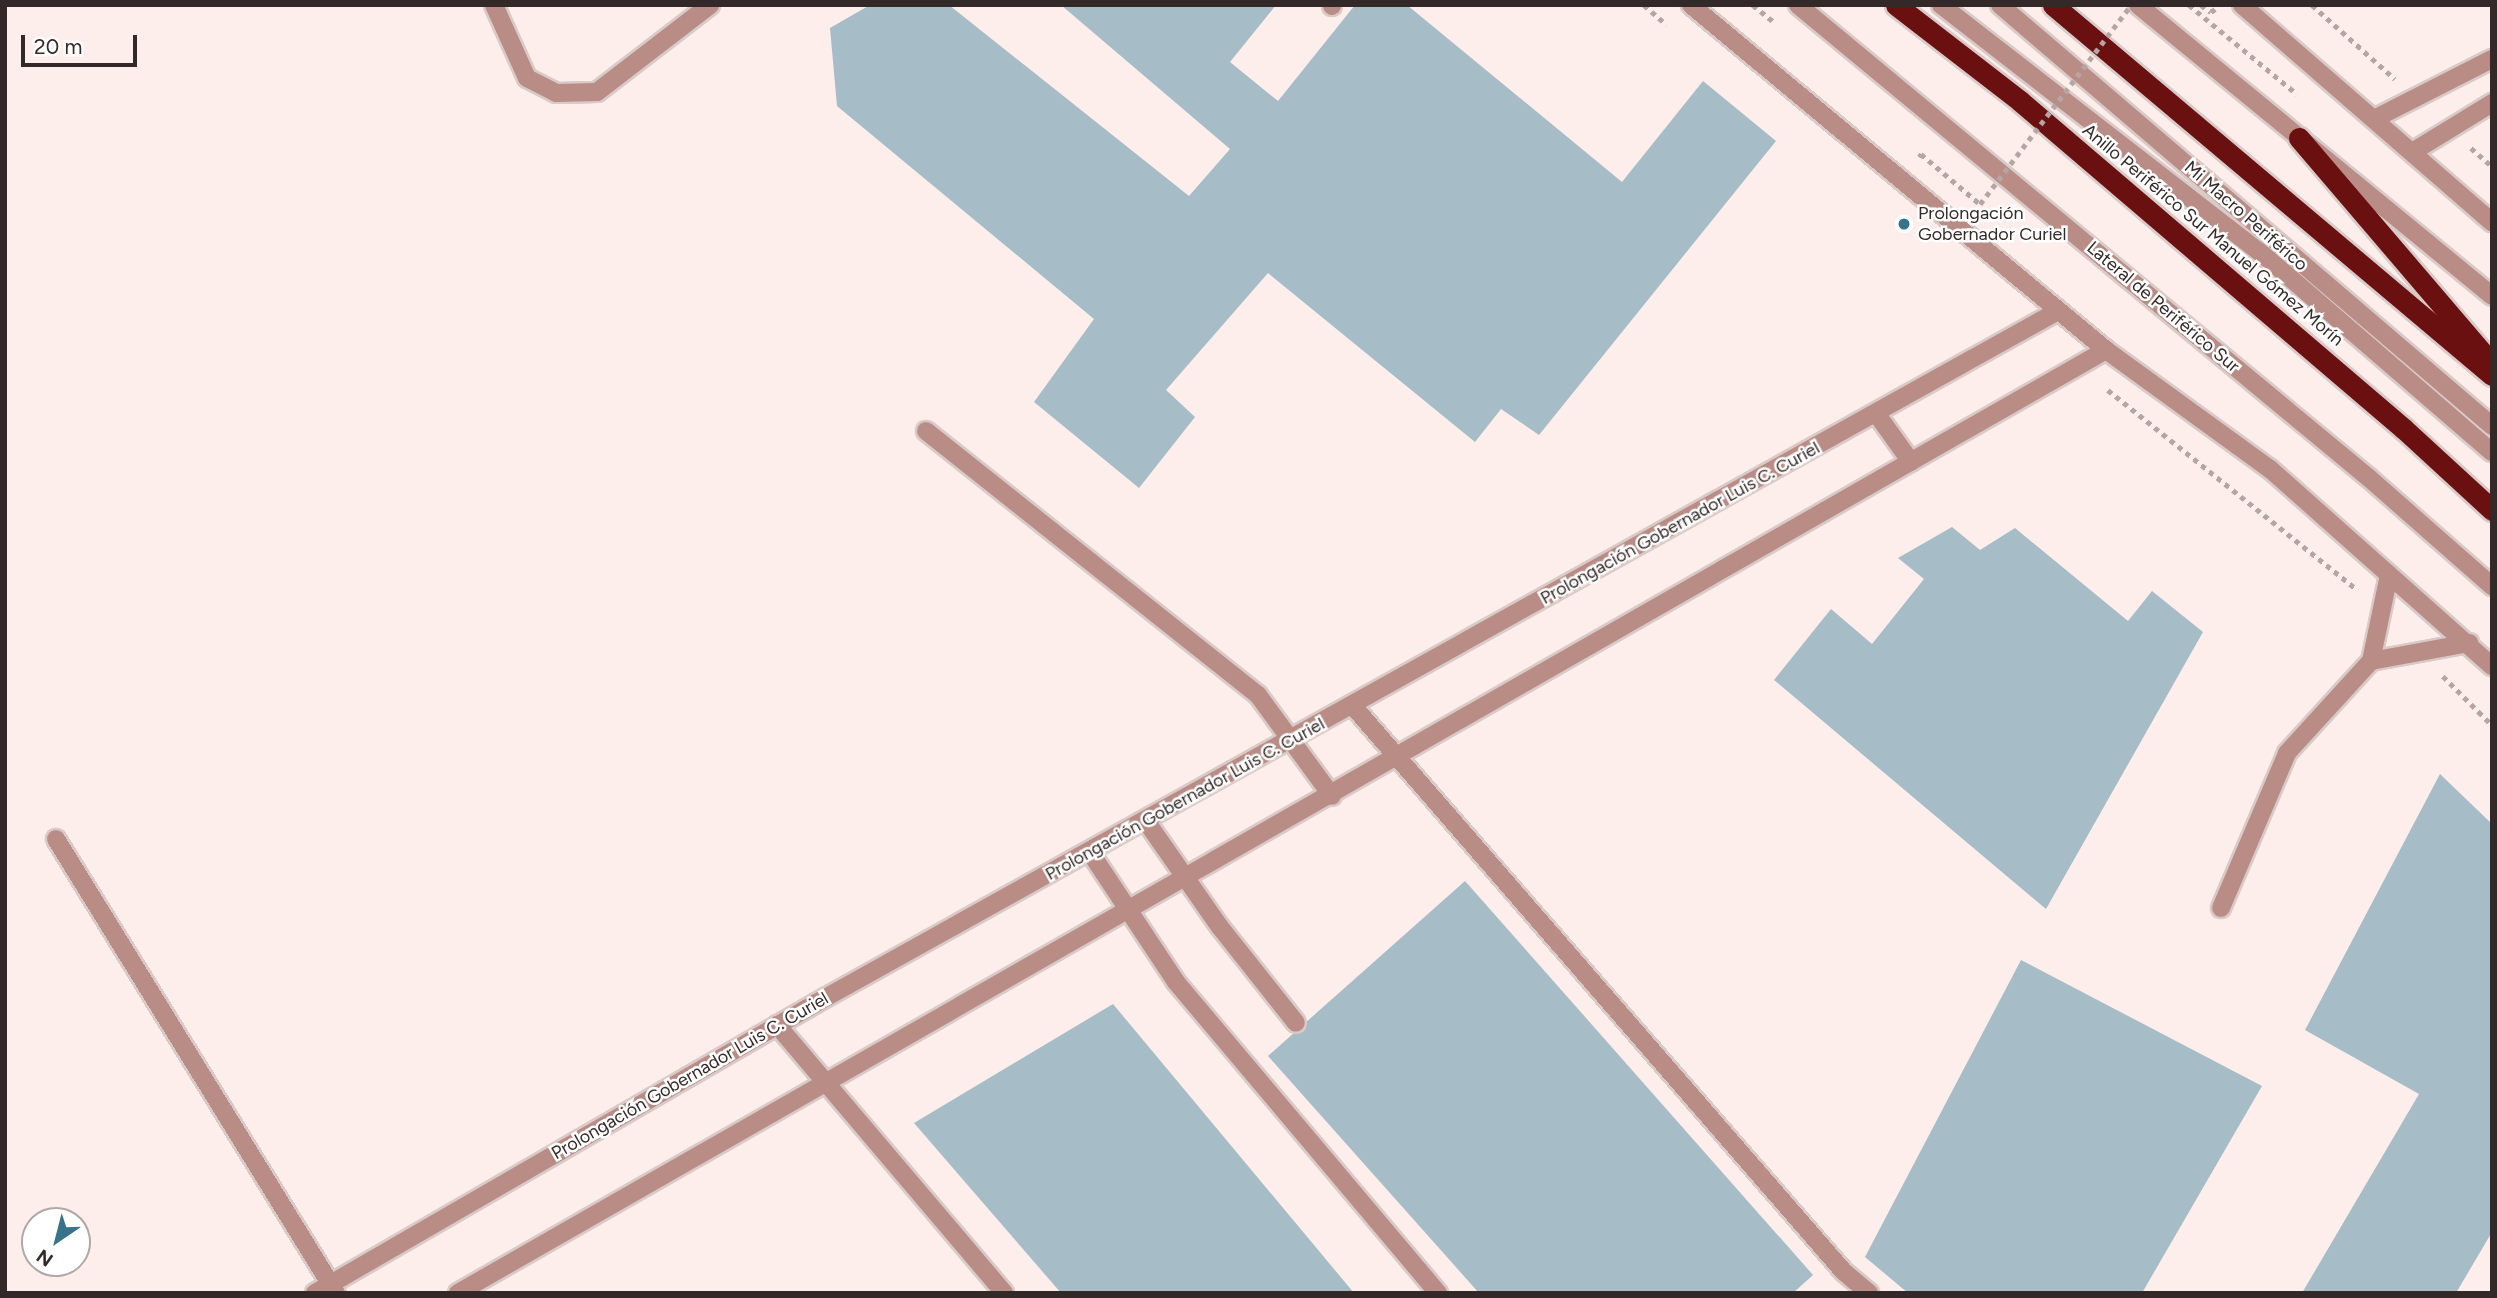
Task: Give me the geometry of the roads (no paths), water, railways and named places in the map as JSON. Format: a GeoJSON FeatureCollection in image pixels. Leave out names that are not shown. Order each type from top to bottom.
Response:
{"type":"FeatureCollection","features":[{"type":"Feature","properties":{"kind":"highway","name":"Anillo Periférico Sur Manuel Gómez Morín"},"geometry":{"type":"LineString","coordinates":[[1896,5],[2020,101],[2404,429],[2492,510]]}},
{"type":"Feature","properties":{"kind":"highway"},"geometry":{"type":"LineString","coordinates":[[2053,5],[2492,375]]}},
{"type":"Feature","properties":{"kind":"highway"},"geometry":{"type":"LineString","coordinates":[[2299,138],[2492,364]]}},
{"type":"Feature","properties":{"kind":"street"},"geometry":{"type":"LineString","coordinates":[[495,5],[527,78],[556,93],[597,92],[710,5]]}},
{"type":"Feature","properties":{"kind":"street"},"geometry":{"type":"LineString","coordinates":[[1691,5],[2106,350],[2270,469],[2492,666]]}},
{"type":"Feature","properties":{"kind":"street","name":"Lateral de Periférico Sur"},"geometry":{"type":"LineString","coordinates":[[1798,5],[2369,478],[2492,586]]}},
{"type":"Feature","properties":{"kind":"street","name":"Mi Macro Periférico"},"geometry":{"type":"LineString","coordinates":[[1941,5],[2260,252],[2492,452]]}},
{"type":"Feature","properties":{"kind":"street","name":"Mi Macro Periférico"},"geometry":{"type":"LineString","coordinates":[[2000,5],[2492,426]]}},
{"type":"Feature","properties":{"kind":"street"},"geometry":{"type":"LineString","coordinates":[[2138,5],[2492,296]]}},
{"type":"Feature","properties":{"kind":"street"},"geometry":{"type":"LineString","coordinates":[[2242,5],[2376,118],[2492,222]]}},
{"type":"Feature","properties":{"kind":"street"},"geometry":{"type":"LineString","coordinates":[[2376,118],[2492,60]]}},
{"type":"Feature","properties":{"kind":"street"},"geometry":{"type":"LineString","coordinates":[[2414,151],[2492,103]]}},
{"type":"Feature","properties":{"kind":"street","name":"Prolongación Gobernador Luis C. Curiel"},"geometry":{"type":"LineString","coordinates":[[327,1290],[777,1025],[1291,741],[2058,311]]}},
{"type":"Feature","properties":{"kind":"street"},"geometry":{"type":"LineString","coordinates":[[458,1293],[825,1081],[1332,796],[2106,350]]}},
{"type":"Feature","properties":{"kind":"street"},"geometry":{"type":"LineString","coordinates":[[1875,413],[1911,462]]}},
{"type":"Feature","properties":{"kind":"street"},"geometry":{"type":"LineString","coordinates":[[926,430],[1258,695],[1332,796]]}},
{"type":"Feature","properties":{"kind":"street"},"geometry":{"type":"LineString","coordinates":[[2221,908],[2287,753],[2371,661],[2389,575]]}},
{"type":"Feature","properties":{"kind":"street"},"geometry":{"type":"LineString","coordinates":[[2371,661],[2469,643]]}},
{"type":"Feature","properties":{"kind":"street"},"geometry":{"type":"LineString","coordinates":[[1353,706],[1396,759],[1844,1272],[1869,1293]]}},
{"type":"Feature","properties":{"kind":"street"},"geometry":{"type":"LineString","coordinates":[[1146,821],[1296,1023]]}},
{"type":"Feature","properties":{"kind":"street"},"geometry":{"type":"LineString","coordinates":[[56,839],[327,1290]]}},
{"type":"Feature","properties":{"kind":"street"},"geometry":{"type":"LineString","coordinates":[[1090,852],[1175,982],[1438,1293]]}},
{"type":"Feature","properties":{"kind":"street"},"geometry":{"type":"LineString","coordinates":[[777,1025],[1004,1293]]}},
{"type":"Feature","properties":{"kind":"place","name":"Prolongación Gobernador Curiel"},"geometry":{"type":"Point","coordinates":[1904,224]}}]}
